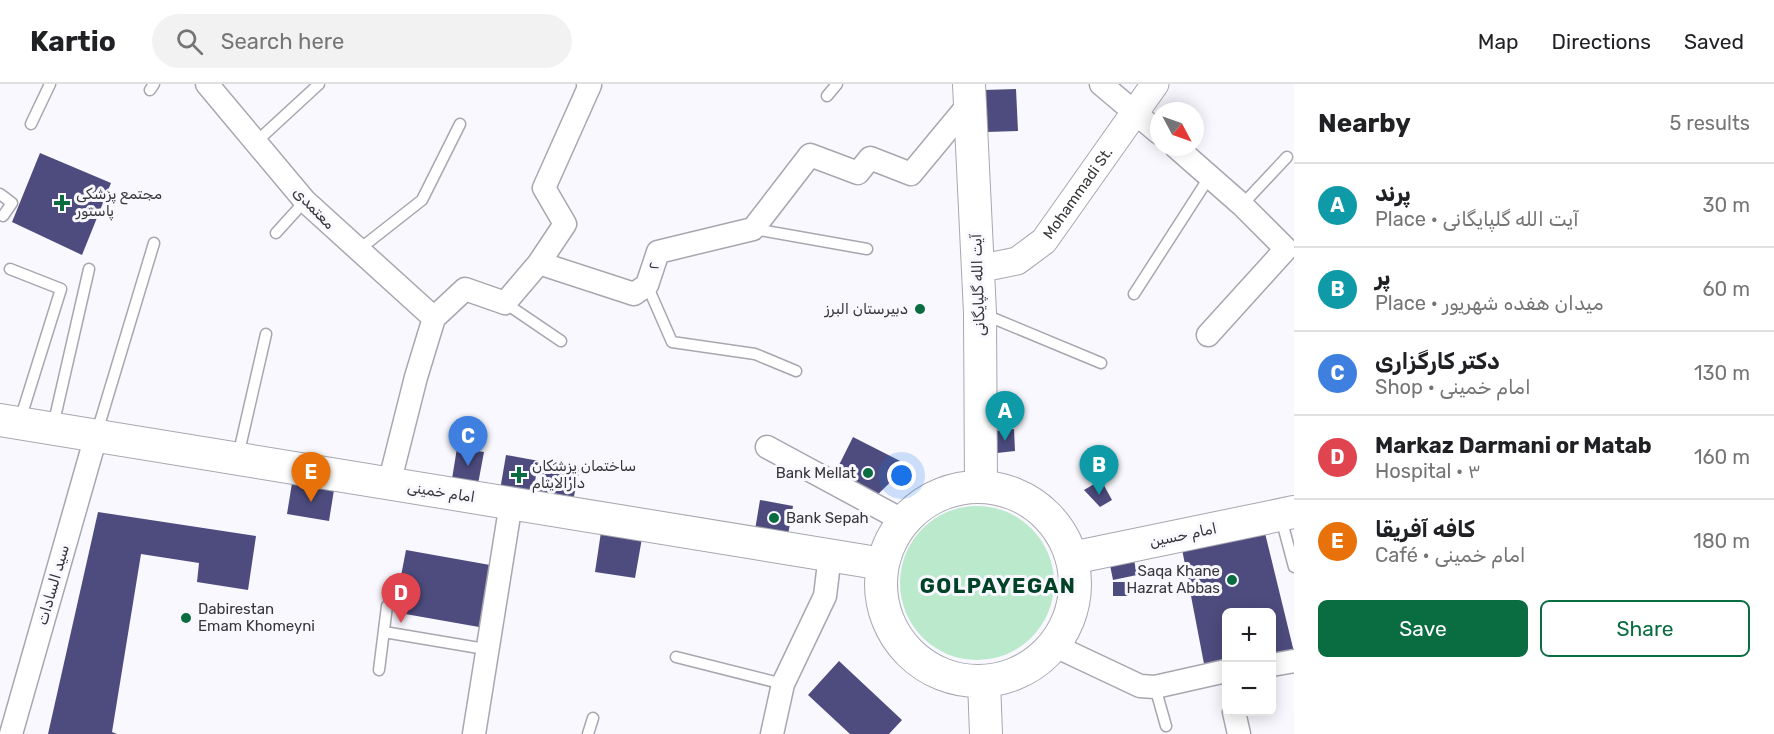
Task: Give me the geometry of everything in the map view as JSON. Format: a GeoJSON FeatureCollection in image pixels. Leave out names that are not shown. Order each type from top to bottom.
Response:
{"type":"FeatureCollection","features":[{"type":"Feature","properties":{"kind":"main road","name":"آیت الله گلپایگانی"},"geometry":{"type":"LineString","coordinates":[[969,94],[980,313],[981,486]]}},
{"type":"Feature","properties":{"kind":"main road","name":"امام خمینی"},"geometry":{"type":"LineString","coordinates":[[9,422],[511,503],[622,528],[883,564]]}},
{"type":"Feature","properties":{"kind":"main road"},"geometry":{"type":"LineString","coordinates":[[981,486],[1005,490],[1028,500],[1048,515],[1062,535],[1072,558],[1075,581],[1073,603],[1065,625],[1053,645],[1034,663],[1010,675],[984,681],[962,680],[941,674],[922,664],[902,644],[888,620],[881,592],[883,564],[891,541],[904,521],[926,502],[952,490],[981,486]]}},
{"type":"Feature","properties":{"kind":"main road","name":"امام حسین"},"geometry":{"type":"LineString","coordinates":[[1072,558],[1234,530],[1288,514]]}},
{"type":"Feature","properties":{"kind":"main road"},"geometry":{"type":"LineString","coordinates":[[984,681],[986,734]]}},
{"type":"Feature","properties":{"kind":"street","name":"معتمدی"},"geometry":{"type":"LineString","coordinates":[[207,84],[305,201],[357,251],[434,318]]}},
{"type":"Feature","properties":{"kind":"street"},"geometry":{"type":"LineString","coordinates":[[389,484],[416,377],[434,318],[465,289],[505,303],[539,263],[565,224],[544,188],[590,85],[588,84]]}},
{"type":"Feature","properties":{"kind":"street"},"geometry":{"type":"LineString","coordinates":[[1101,84],[1150,126]]}},
{"type":"Feature","properties":{"kind":"street","name":"Mohammadi St."},"geometry":{"type":"LineString","coordinates":[[978,269],[1017,261],[1044,241],[1155,84]]}},
{"type":"Feature","properties":{"kind":"street"},"geometry":{"type":"LineString","coordinates":[[753,229],[810,155],[858,173],[870,158],[911,174],[969,94]]}},
{"type":"Feature","properties":{"kind":"street"},"geometry":{"type":"LineString","coordinates":[[1187,156],[1242,205],[1286,249],[1208,335]]}},
{"type":"Feature","properties":{"kind":"street","name":"۲"},"geometry":{"type":"LineString","coordinates":[[539,263],[634,294],[647,285],[658,252],[753,229]]}},
{"type":"Feature","properties":{"kind":"street","name":"سید السادات"},"geometry":{"type":"LineString","coordinates":[[11,734],[96,436]]}},
{"type":"Feature","properties":{"kind":"street"},"geometry":{"type":"LineString","coordinates":[[767,447],[904,521]]}},
{"type":"Feature","properties":{"kind":"street"},"geometry":{"type":"LineString","coordinates":[[474,734],[485,650],[511,503]]}},
{"type":"Feature","properties":{"kind":"street"},"geometry":{"type":"LineString","coordinates":[[772,734],[783,684],[825,596],[830,555]]}},
{"type":"Feature","properties":{"kind":"street"},"geometry":{"type":"LineString","coordinates":[[1053,645],[1140,686],[1155,687],[1222,672]]}},
{"type":"Feature","properties":{"kind":"street"},"geometry":{"type":"LineString","coordinates":[[1276,663],[1294,661]]}},
{"type":"Feature","properties":{"kind":"street"},"geometry":{"type":"LineString","coordinates":[[1235,716],[1239,734]]}},
{"type":"Feature","properties":{"kind":"lane"},"geometry":{"type":"LineString","coordinates":[[32,124],[50,84]]}},
{"type":"Feature","properties":{"kind":"lane"},"geometry":{"type":"LineString","coordinates":[[255,143],[319,84]]}},
{"type":"Feature","properties":{"kind":"lane"},"geometry":{"type":"LineString","coordinates":[[827,96],[837,84]]}},
{"type":"Feature","properties":{"kind":"lane"},"geometry":{"type":"LineString","coordinates":[[357,251],[422,200],[460,124]]}},
{"type":"Feature","properties":{"kind":"lane"},"geometry":{"type":"LineString","coordinates":[[1242,205],[1287,158]]}},
{"type":"Feature","properties":{"kind":"lane"},"geometry":{"type":"LineString","coordinates":[[1134,294],[1210,176]]}},
{"type":"Feature","properties":{"kind":"lane"},"geometry":{"type":"LineString","coordinates":[[0,194],[12,203],[3,216]]}},
{"type":"Feature","properties":{"kind":"lane"},"geometry":{"type":"LineString","coordinates":[[276,233],[305,201]]}},
{"type":"Feature","properties":{"kind":"lane"},"geometry":{"type":"LineString","coordinates":[[753,229],[867,249]]}},
{"type":"Feature","properties":{"kind":"lane"},"geometry":{"type":"LineString","coordinates":[[96,436],[154,243]]}},
{"type":"Feature","properties":{"kind":"lane"},"geometry":{"type":"LineString","coordinates":[[9,422],[61,289],[10,269]]}},
{"type":"Feature","properties":{"kind":"lane"},"geometry":{"type":"LineString","coordinates":[[52,429],[89,269]]}},
{"type":"Feature","properties":{"kind":"lane"},"geometry":{"type":"LineString","coordinates":[[647,285],[672,342],[755,354],[796,371]]}},
{"type":"Feature","properties":{"kind":"lane"},"geometry":{"type":"LineString","coordinates":[[505,303],[561,341]]}},
{"type":"Feature","properties":{"kind":"lane"},"geometry":{"type":"LineString","coordinates":[[980,313],[1101,363]]}},
{"type":"Feature","properties":{"kind":"lane"},"geometry":{"type":"LineString","coordinates":[[237,460],[266,334]]}},
{"type":"Feature","properties":{"kind":"lane"},"geometry":{"type":"LineString","coordinates":[[1288,514],[1294,567]]}},
{"type":"Feature","properties":{"kind":"lane"},"geometry":{"type":"LineString","coordinates":[[379,670],[387,606]]}},
{"type":"Feature","properties":{"kind":"lane"},"geometry":{"type":"LineString","coordinates":[[384,632],[485,650]]}},
{"type":"Feature","properties":{"kind":"lane"},"geometry":{"type":"LineString","coordinates":[[676,657],[783,684]]}},
{"type":"Feature","properties":{"kind":"lane"},"geometry":{"type":"LineString","coordinates":[[1155,687],[1166,726]]}},
{"type":"Feature","properties":{"kind":"lane"},"geometry":{"type":"LineString","coordinates":[[588,734],[593,718]]}},
{"type":"Feature","properties":{"kind":"green space"},"geometry":{"type":"Polygon","coordinates":[[[977,506],[1006,512],[1020,519],[1031,529],[1041,540],[1048,554],[1054,583],[1048,612],[1041,626],[1031,637],[1020,647],[1006,654],[977,660],[948,654],[934,647],[923,637],[913,626],[906,612],[900,583],[906,554],[913,540],[923,529],[934,519],[948,512],[977,506]]]}},
{"type":"Feature","properties":{"kind":"building"},"geometry":{"type":"Polygon","coordinates":[[[1016,89],[1018,131],[986,132],[984,90],[1016,89]]]}},
{"type":"Feature","properties":{"kind":"building","name":"مجتمع پزشکی پاستور"},"geometry":{"type":"Polygon","coordinates":[[[40,153],[111,183],[82,255],[12,222],[40,153]]]}},
{"type":"Feature","properties":{"kind":"building"},"geometry":{"type":"Polygon","coordinates":[[[1014,429],[1015,451],[997,453],[995,431],[1014,429]]]}},
{"type":"Feature","properties":{"kind":"building","name":"Bank Mellat"},"geometry":{"type":"Polygon","coordinates":[[[853,437],[908,465],[870,502],[831,481],[853,437]]]}},
{"type":"Feature","properties":{"kind":"building"},"geometry":{"type":"Polygon","coordinates":[[[457,448],[484,452],[478,484],[452,479],[457,448]]]}},
{"type":"Feature","properties":{"kind":"building","name":"ساختمان پزشکان دارالایتام"},"geometry":{"type":"Polygon","coordinates":[[[506,455],[539,461],[532,496],[500,490],[506,455]]]}},
{"type":"Feature","properties":{"kind":"building"},"geometry":{"type":"Polygon","coordinates":[[[544,460],[580,467],[573,501],[537,495],[544,460]]]}},
{"type":"Feature","properties":{"kind":"building"},"geometry":{"type":"Polygon","coordinates":[[[1101,480],[1112,500],[1100,507],[1084,490],[1101,480]]]}},
{"type":"Feature","properties":{"kind":"building"},"geometry":{"type":"Polygon","coordinates":[[[292,483],[334,490],[329,521],[287,514],[292,483]]]}},
{"type":"Feature","properties":{"kind":"building","name":"Bank Sepah"},"geometry":{"type":"Polygon","coordinates":[[[760,500],[793,506],[788,535],[755,530],[760,500]]]}},
{"type":"Feature","properties":{"kind":"building"},"geometry":{"type":"Polygon","coordinates":[[[98,512],[256,536],[248,590],[197,582],[199,563],[141,554],[112,732],[117,734],[48,734],[98,512]]]}},
{"type":"Feature","properties":{"kind":"building","name":"Saqa Khane Hazrat Abbas"},"geometry":{"type":"Polygon","coordinates":[[[1264,529],[1294,652],[1276,654],[1276,608],[1222,608],[1222,665],[1205,669],[1182,549],[1264,529]]]}},
{"type":"Feature","properties":{"kind":"building"},"geometry":{"type":"Polygon","coordinates":[[[601,532],[642,538],[635,578],[595,572],[601,532]]]}},
{"type":"Feature","properties":{"kind":"building"},"geometry":{"type":"Polygon","coordinates":[[[406,550],[490,565],[479,627],[394,612],[406,550]]]}},
{"type":"Feature","properties":{"kind":"building"},"geometry":{"type":"Polygon","coordinates":[[[1133,555],[1137,575],[1113,580],[1109,560],[1133,555]]]}},
{"type":"Feature","properties":{"kind":"building"},"geometry":{"type":"Polygon","coordinates":[[[1113,582],[1129,582],[1128,596],[1113,596],[1113,582]]]}},
{"type":"Feature","properties":{"kind":"building"},"geometry":{"type":"Polygon","coordinates":[[[839,661],[902,720],[889,734],[850,734],[808,695],[839,661]]]}},
{"type":"Feature","properties":{"kind":"place","name":"مجتمع پزشکی پاستور"},"geometry":{"type":"Point","coordinates":[62,203]}},
{"type":"Feature","properties":{"kind":"place","name":"دبیرستان البرز"},"geometry":{"type":"Point","coordinates":[920,309]}},
{"type":"Feature","properties":{"kind":"place","name":"پرند"},"geometry":{"type":"Point","coordinates":[1005,441]}},
{"type":"Feature","properties":{"kind":"place","name":"دکتر کارگزاری"},"geometry":{"type":"Point","coordinates":[468,466]}},
{"type":"Feature","properties":{"kind":"place","name":"Bank Mellat"},"geometry":{"type":"Point","coordinates":[868,473]}},
{"type":"Feature","properties":{"kind":"place","name":"ساختمان پزشکان دارالایتام"},"geometry":{"type":"Point","coordinates":[519,475]}},
{"type":"Feature","properties":{"kind":"place","name":"پر"},"geometry":{"type":"Point","coordinates":[1099,495]}},
{"type":"Feature","properties":{"kind":"place","name":"کافه آفریقا"},"geometry":{"type":"Point","coordinates":[311,502]}},
{"type":"Feature","properties":{"kind":"place","name":"Bank Sepah"},"geometry":{"type":"Point","coordinates":[774,518]}},
{"type":"Feature","properties":{"kind":"place","name":"Saqa Khane Hazrat Abbas"},"geometry":{"type":"Point","coordinates":[1232,580]}},
{"type":"Feature","properties":{"kind":"place","name":"Dabirestan Emam Khomeyni"},"geometry":{"type":"Point","coordinates":[186,618]}},
{"type":"Feature","properties":{"kind":"place","name":"Markaz Darmani or Matab"},"geometry":{"type":"Point","coordinates":[401,623]}},
{"type":"Feature","properties":{"kind":"district","name":"GOLPAYEGAN"},"geometry":{"type":"Point","coordinates":[998,585]}}]}
